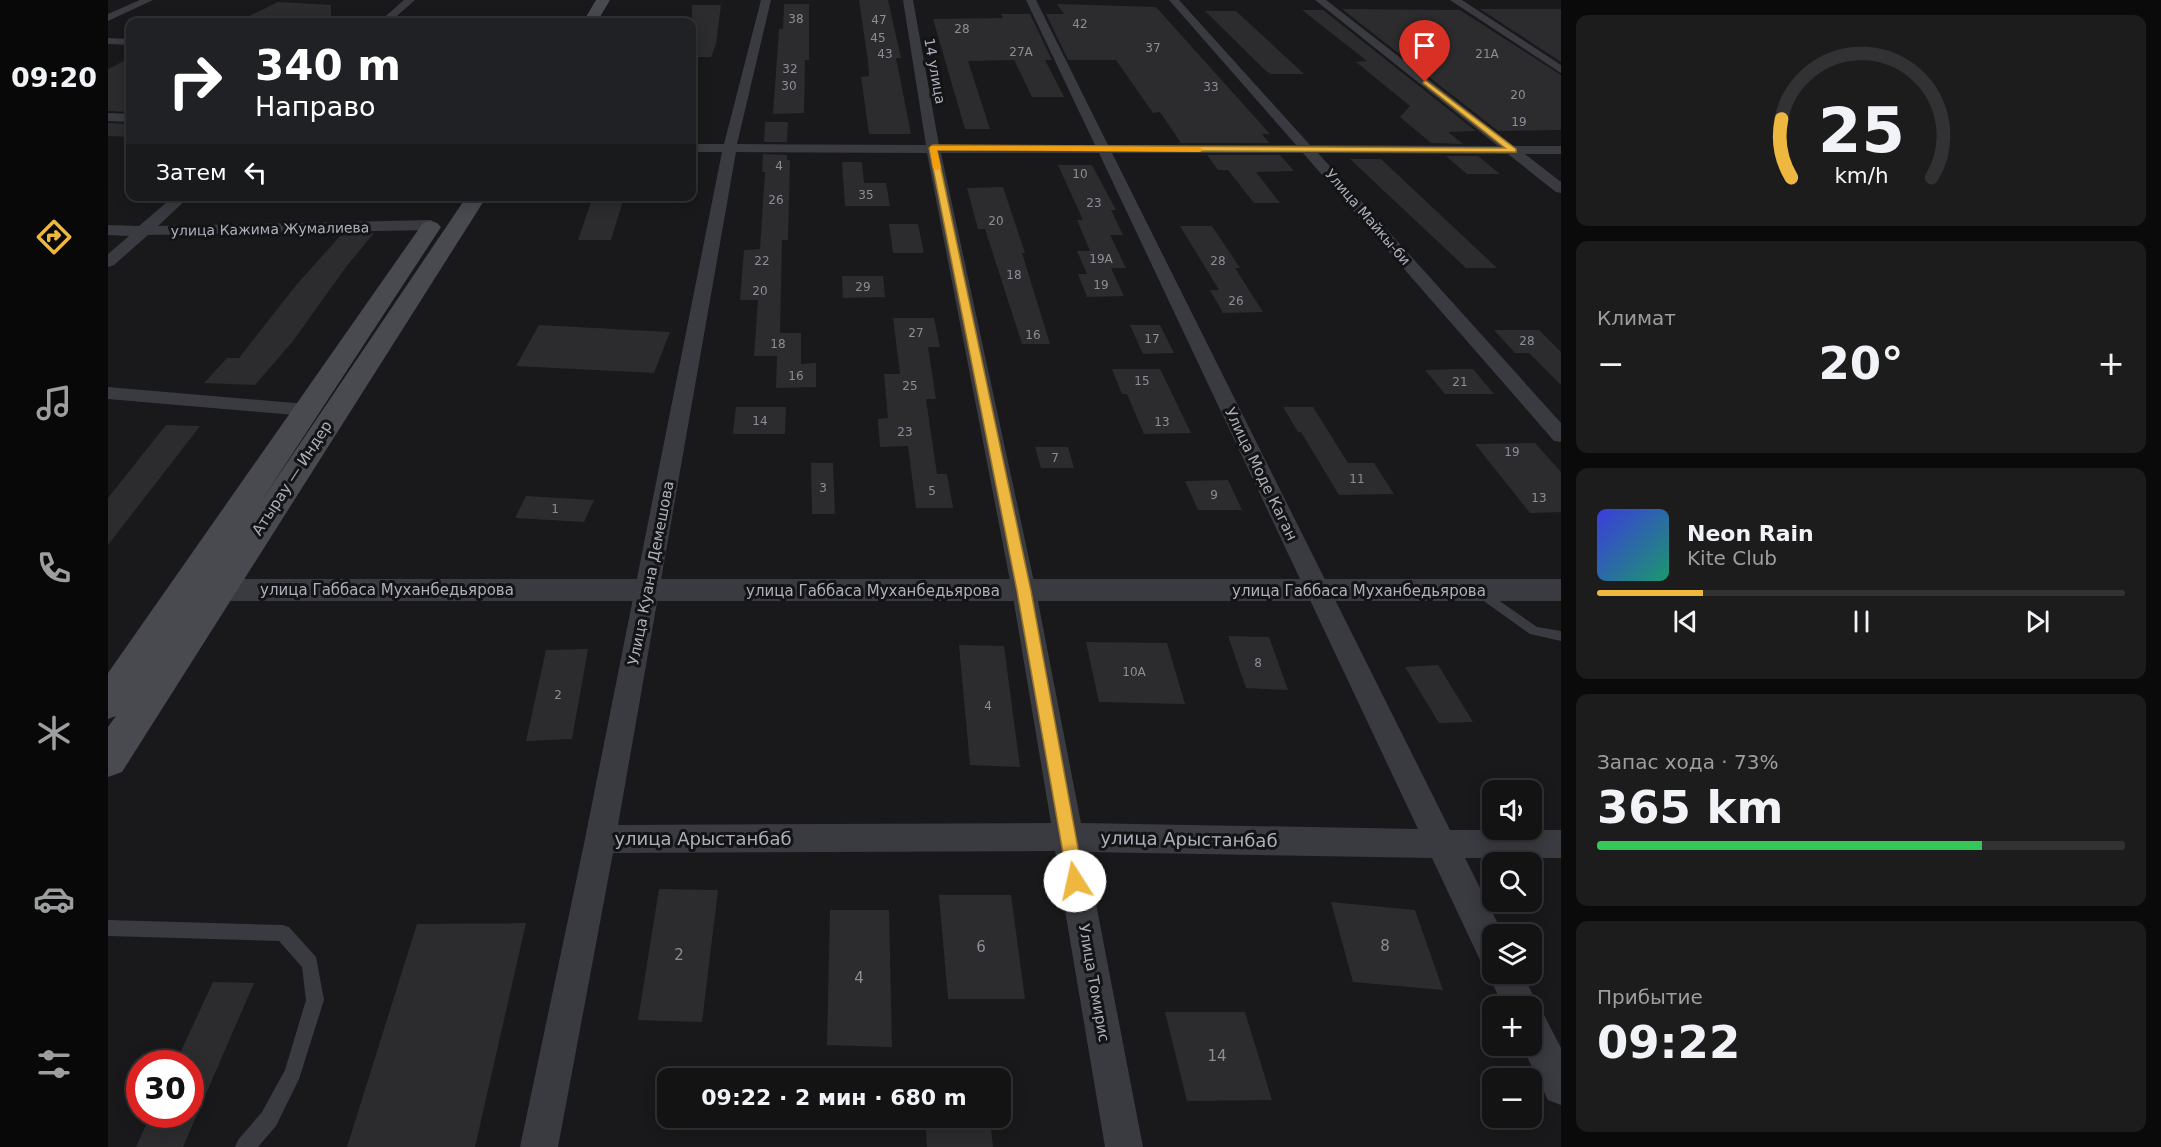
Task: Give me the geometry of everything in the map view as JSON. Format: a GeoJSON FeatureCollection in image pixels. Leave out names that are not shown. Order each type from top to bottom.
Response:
{"type":"FeatureCollection","features":[{"type":"Feature","properties":{"kind":"main road"},"geometry":{"type":"LineString","coordinates":[[592,18],[603,0]]}},
{"type":"Feature","properties":{"kind":"main road","name":"Атырау — Индер"},"geometry":{"type":"LineString","coordinates":[[108,703],[118,672],[184,590],[449,201]]}},
{"type":"Feature","properties":{"kind":"main road","name":"Атырау — Индер"},"geometry":{"type":"LineString","coordinates":[[108,760],[474,201]]}},
{"type":"Feature","properties":{"kind":"street"},"geometry":{"type":"LineString","coordinates":[[108,18],[148,0]]}},
{"type":"Feature","properties":{"kind":"street"},"geometry":{"type":"LineString","coordinates":[[389,18],[410,0]]}},
{"type":"Feature","properties":{"kind":"street","name":"Улица Куана Демешова"},"geometry":{"type":"LineString","coordinates":[[539,1147],[648,591],[730,147],[766,0]]}},
{"type":"Feature","properties":{"kind":"street","name":"14 улица"},"geometry":{"type":"LineString","coordinates":[[908,0],[933,148]]}},
{"type":"Feature","properties":{"kind":"street","name":"Улица Моде Каган"},"geometry":{"type":"LineString","coordinates":[[1031,0],[1482,927]]}},
{"type":"Feature","properties":{"kind":"street","name":"Улица Майкы-би"},"geometry":{"type":"LineString","coordinates":[[1174,0],[1561,436]]}},
{"type":"Feature","properties":{"kind":"street"},"geometry":{"type":"LineString","coordinates":[[1320,0],[1561,189]]}},
{"type":"Feature","properties":{"kind":"street"},"geometry":{"type":"LineString","coordinates":[[1455,0],[1561,70]]}},
{"type":"Feature","properties":{"kind":"street"},"geometry":{"type":"LineString","coordinates":[[108,41],[126,42]]}},
{"type":"Feature","properties":{"kind":"street"},"geometry":{"type":"LineString","coordinates":[[108,117],[126,118]]}},
{"type":"Feature","properties":{"kind":"street"},"geometry":{"type":"LineString","coordinates":[[696,148],[1561,150]]}},
{"type":"Feature","properties":{"kind":"street","name":"Улица Томирис"},"geometry":{"type":"LineString","coordinates":[[933,148],[1024,591],[1124,1147]]}},
{"type":"Feature","properties":{"kind":"street"},"geometry":{"type":"LineString","coordinates":[[108,262],[177,201]]}},
{"type":"Feature","properties":{"kind":"street","name":"улица Кажима Жумалиева"},"geometry":{"type":"LineString","coordinates":[[108,230],[431,225]]}},
{"type":"Feature","properties":{"kind":"street"},"geometry":{"type":"LineString","coordinates":[[108,393],[307,410]]}},
{"type":"Feature","properties":{"kind":"street","name":"улица Габбаса Муханбедьярова"},"geometry":{"type":"LineString","coordinates":[[184,590],[1561,590]]}},
{"type":"Feature","properties":{"kind":"street","name":"улица Арыстанбаб"},"geometry":{"type":"LineString","coordinates":[[600,838],[1067,837],[1561,844]]}},
{"type":"Feature","properties":{"kind":"street"},"geometry":{"type":"LineString","coordinates":[[1542,1048],[1561,1087]]}},
{"type":"Feature","properties":{"kind":"lane"},"geometry":{"type":"LineString","coordinates":[[1477,590],[1534,631],[1561,636]]}},
{"type":"Feature","properties":{"kind":"lane"},"geometry":{"type":"LineString","coordinates":[[108,928],[283,933],[310,963],[315,1000],[293,1073],[269,1119],[246,1147]]}},
{"type":"Feature","properties":{"kind":"building"},"geometry":{"type":"Polygon","coordinates":[[[859,0],[888,0],[901,58],[896,58],[911,134],[869,134],[861,77],[869,76],[868,62],[859,0]]]}},
{"type":"Feature","properties":{"kind":"building"},"geometry":{"type":"Polygon","coordinates":[[[278,2],[331,5],[331,18],[245,18],[278,2]]]}},
{"type":"Feature","properties":{"kind":"building"},"geometry":{"type":"Polygon","coordinates":[[[784,4],[809,4],[809,60],[805,60],[804,113],[773,114],[779,29],[783,29],[784,4]]]}},
{"type":"Feature","properties":{"kind":"building"},"geometry":{"type":"Polygon","coordinates":[[[1057,4],[1156,7],[1270,134],[1262,134],[1269,143],[1181,143],[1160,112],[1153,113],[1116,60],[1068,60],[1046,14],[1064,14],[1057,4]]]}},
{"type":"Feature","properties":{"kind":"building"},"geometry":{"type":"Polygon","coordinates":[[[692,5],[721,5],[716,44],[711,57],[696,57],[696,18],[692,18],[692,5]]]}},
{"type":"Feature","properties":{"kind":"building"},"geometry":{"type":"Polygon","coordinates":[[[1342,9],[1460,10],[1561,75],[1561,130],[1498,131],[1342,9]]]}},
{"type":"Feature","properties":{"kind":"building"},"geometry":{"type":"Polygon","coordinates":[[[1480,9],[1561,9],[1561,62],[1480,9]]]}},
{"type":"Feature","properties":{"kind":"building"},"geometry":{"type":"Polygon","coordinates":[[[1302,10],[1323,10],[1476,131],[1448,132],[1463,144],[1431,143],[1400,117],[1410,106],[1356,62],[1367,61],[1302,10]]]}},
{"type":"Feature","properties":{"kind":"building"},"geometry":{"type":"Polygon","coordinates":[[[1205,11],[1236,11],[1304,74],[1271,74],[1266,71],[1205,11]]]}},
{"type":"Feature","properties":{"kind":"building"},"geometry":{"type":"Polygon","coordinates":[[[1001,14],[1030,14],[1052,60],[1045,60],[1064,97],[1032,97],[1014,60],[968,61],[990,129],[965,129],[933,19],[1003,18],[1001,14]]]}},
{"type":"Feature","properties":{"kind":"building"},"geometry":{"type":"Polygon","coordinates":[[[126,60],[126,112],[108,111],[108,69],[126,60]]]}},
{"type":"Feature","properties":{"kind":"building"},"geometry":{"type":"Polygon","coordinates":[[[765,122],[788,122],[787,142],[764,142],[765,122]]]}},
{"type":"Feature","properties":{"kind":"building"},"geometry":{"type":"Polygon","coordinates":[[[108,123],[126,124],[126,137],[108,136],[108,123]]]}},
{"type":"Feature","properties":{"kind":"building"},"geometry":{"type":"Polygon","coordinates":[[[763,154],[787,155],[787,160],[790,160],[788,240],[782,240],[780,333],[801,333],[801,364],[816,363],[816,387],[776,388],[777,356],[754,356],[758,300],[740,300],[744,250],[760,249],[765,172],[762,172],[763,154]]]}},
{"type":"Feature","properties":{"kind":"building"},"geometry":{"type":"Polygon","coordinates":[[[1207,155],[1280,155],[1294,171],[1256,172],[1280,203],[1254,203],[1228,170],[1218,170],[1207,155]]]}},
{"type":"Feature","properties":{"kind":"building"},"geometry":{"type":"Polygon","coordinates":[[[1446,156],[1478,156],[1500,174],[1467,174],[1446,156]]]}},
{"type":"Feature","properties":{"kind":"building"},"geometry":{"type":"Polygon","coordinates":[[[1350,159],[1381,159],[1497,268],[1466,268],[1350,159]]]}},
{"type":"Feature","properties":{"kind":"building"},"geometry":{"type":"Polygon","coordinates":[[[842,162],[862,162],[864,183],[886,183],[890,206],[845,206],[842,162]]]}},
{"type":"Feature","properties":{"kind":"building"},"geometry":{"type":"Polygon","coordinates":[[[1058,165],[1092,165],[1116,210],[1111,210],[1123,235],[1110,235],[1126,268],[1111,268],[1124,296],[1087,297],[1078,274],[1087,274],[1077,251],[1090,251],[1077,220],[1083,220],[1058,165]]]}},
{"type":"Feature","properties":{"kind":"building"},"geometry":{"type":"Polygon","coordinates":[[[1003,187],[1025,253],[1022,253],[1050,344],[1022,344],[985,229],[978,229],[967,188],[1003,187]]]}},
{"type":"Feature","properties":{"kind":"building"},"geometry":{"type":"Polygon","coordinates":[[[623,201],[611,240],[578,240],[591,202],[623,201]]]}},
{"type":"Feature","properties":{"kind":"building"},"geometry":{"type":"Polygon","coordinates":[[[889,224],[918,224],[924,253],[893,253],[889,224]]]}},
{"type":"Feature","properties":{"kind":"building"},"geometry":{"type":"Polygon","coordinates":[[[1180,226],[1212,226],[1240,268],[1235,268],[1263,312],[1223,313],[1210,290],[1219,290],[1180,226]]]}},
{"type":"Feature","properties":{"kind":"building"},"geometry":{"type":"Polygon","coordinates":[[[374,233],[346,267],[293,341],[255,385],[204,383],[227,358],[239,358],[297,284],[342,234],[374,233]]]}},
{"type":"Feature","properties":{"kind":"building"},"geometry":{"type":"Polygon","coordinates":[[[842,276],[883,276],[885,297],[843,298],[842,276]]]}},
{"type":"Feature","properties":{"kind":"building"},"geometry":{"type":"Polygon","coordinates":[[[893,318],[934,318],[940,347],[928,347],[936,399],[926,399],[937,474],[947,474],[953,508],[916,508],[908,446],[880,447],[878,419],[888,418],[884,374],[900,374],[893,318]]]}},
{"type":"Feature","properties":{"kind":"building"},"geometry":{"type":"Polygon","coordinates":[[[539,325],[670,332],[654,373],[516,366],[539,325]]]}},
{"type":"Feature","properties":{"kind":"building"},"geometry":{"type":"Polygon","coordinates":[[[1130,325],[1160,325],[1174,353],[1143,354],[1130,325]]]}},
{"type":"Feature","properties":{"kind":"building"},"geometry":{"type":"Polygon","coordinates":[[[1494,330],[1539,330],[1561,352],[1561,385],[1529,353],[1515,353],[1494,330]]]}},
{"type":"Feature","properties":{"kind":"building"},"geometry":{"type":"Polygon","coordinates":[[[1112,369],[1160,369],[1191,433],[1144,434],[1127,394],[1122,394],[1112,369]]]}},
{"type":"Feature","properties":{"kind":"building"},"geometry":{"type":"Polygon","coordinates":[[[1473,369],[1494,394],[1445,394],[1425,370],[1473,369]]]}},
{"type":"Feature","properties":{"kind":"building"},"geometry":{"type":"Polygon","coordinates":[[[736,407],[786,407],[785,434],[733,434],[736,407]]]}},
{"type":"Feature","properties":{"kind":"building"},"geometry":{"type":"Polygon","coordinates":[[[1283,407],[1313,407],[1348,463],[1374,463],[1394,494],[1339,495],[1283,407]]]}},
{"type":"Feature","properties":{"kind":"building"},"geometry":{"type":"Polygon","coordinates":[[[166,425],[200,426],[108,545],[108,498],[166,425]]]}},
{"type":"Feature","properties":{"kind":"building"},"geometry":{"type":"Polygon","coordinates":[[[1535,443],[1561,472],[1561,512],[1530,513],[1475,444],[1535,443]]]}},
{"type":"Feature","properties":{"kind":"building"},"geometry":{"type":"Polygon","coordinates":[[[1035,447],[1068,447],[1074,468],[1041,468],[1035,447]]]}},
{"type":"Feature","properties":{"kind":"building"},"geometry":{"type":"Polygon","coordinates":[[[811,463],[833,463],[835,514],[812,514],[811,463]]]}},
{"type":"Feature","properties":{"kind":"building"},"geometry":{"type":"Polygon","coordinates":[[[1228,480],[1242,510],[1198,510],[1185,481],[1228,480]]]}},
{"type":"Feature","properties":{"kind":"building"},"geometry":{"type":"Polygon","coordinates":[[[526,496],[594,500],[584,522],[515,518],[526,496]]]}},
{"type":"Feature","properties":{"kind":"building"},"geometry":{"type":"Polygon","coordinates":[[[1228,636],[1269,637],[1288,690],[1246,688],[1228,636]]]}},
{"type":"Feature","properties":{"kind":"building"},"geometry":{"type":"Polygon","coordinates":[[[1086,642],[1167,643],[1185,704],[1099,702],[1086,642]]]}},
{"type":"Feature","properties":{"kind":"building"},"geometry":{"type":"Polygon","coordinates":[[[959,645],[1004,646],[1020,767],[970,765],[959,645]]]}},
{"type":"Feature","properties":{"kind":"building"},"geometry":{"type":"Polygon","coordinates":[[[588,649],[572,739],[526,741],[546,650],[588,649]]]}},
{"type":"Feature","properties":{"kind":"building"},"geometry":{"type":"Polygon","coordinates":[[[1438,665],[1473,722],[1439,723],[1405,667],[1438,665]]]}},
{"type":"Feature","properties":{"kind":"building"},"geometry":{"type":"Polygon","coordinates":[[[659,889],[718,890],[702,1022],[638,1020],[659,889]]]}},
{"type":"Feature","properties":{"kind":"building"},"geometry":{"type":"Polygon","coordinates":[[[939,895],[1011,895],[1025,999],[948,999],[939,895]]]}},
{"type":"Feature","properties":{"kind":"building"},"geometry":{"type":"Polygon","coordinates":[[[1331,902],[1415,910],[1443,990],[1353,982],[1331,902]]]}},
{"type":"Feature","properties":{"kind":"building"},"geometry":{"type":"Polygon","coordinates":[[[830,910],[889,910],[892,1047],[827,1045],[830,910]]]}},
{"type":"Feature","properties":{"kind":"building"},"geometry":{"type":"Polygon","coordinates":[[[526,923],[475,1147],[347,1147],[417,924],[526,923]]]}},
{"type":"Feature","properties":{"kind":"building"},"geometry":{"type":"Polygon","coordinates":[[[213,982],[254,983],[204,1098],[204,1050],[181,1050],[213,982]]]}},
{"type":"Feature","properties":{"kind":"building"},"geometry":{"type":"Polygon","coordinates":[[[1165,1012],[1245,1012],[1272,1100],[1187,1101],[1165,1012]]]}},
{"type":"Feature","properties":{"kind":"building"},"geometry":{"type":"Polygon","coordinates":[[[145,1128],[191,1128],[183,1147],[136,1147],[145,1128]]]}},
{"type":"Feature","properties":{"kind":"building"},"geometry":{"type":"Polygon","coordinates":[[[926,1128],[991,1128],[993,1147],[927,1147],[926,1128]]]}},
{"type":"Feature","properties":{"kind":"slow traffic"},"geometry":{"type":"LineString","coordinates":[[937,168],[933,148],[1200,150]]}},
{"type":"Feature","properties":{"kind":"route"},"geometry":{"type":"LineString","coordinates":[[1075,881],[1024,591],[933,148],[1513,150],[1425,82]]}}]}
